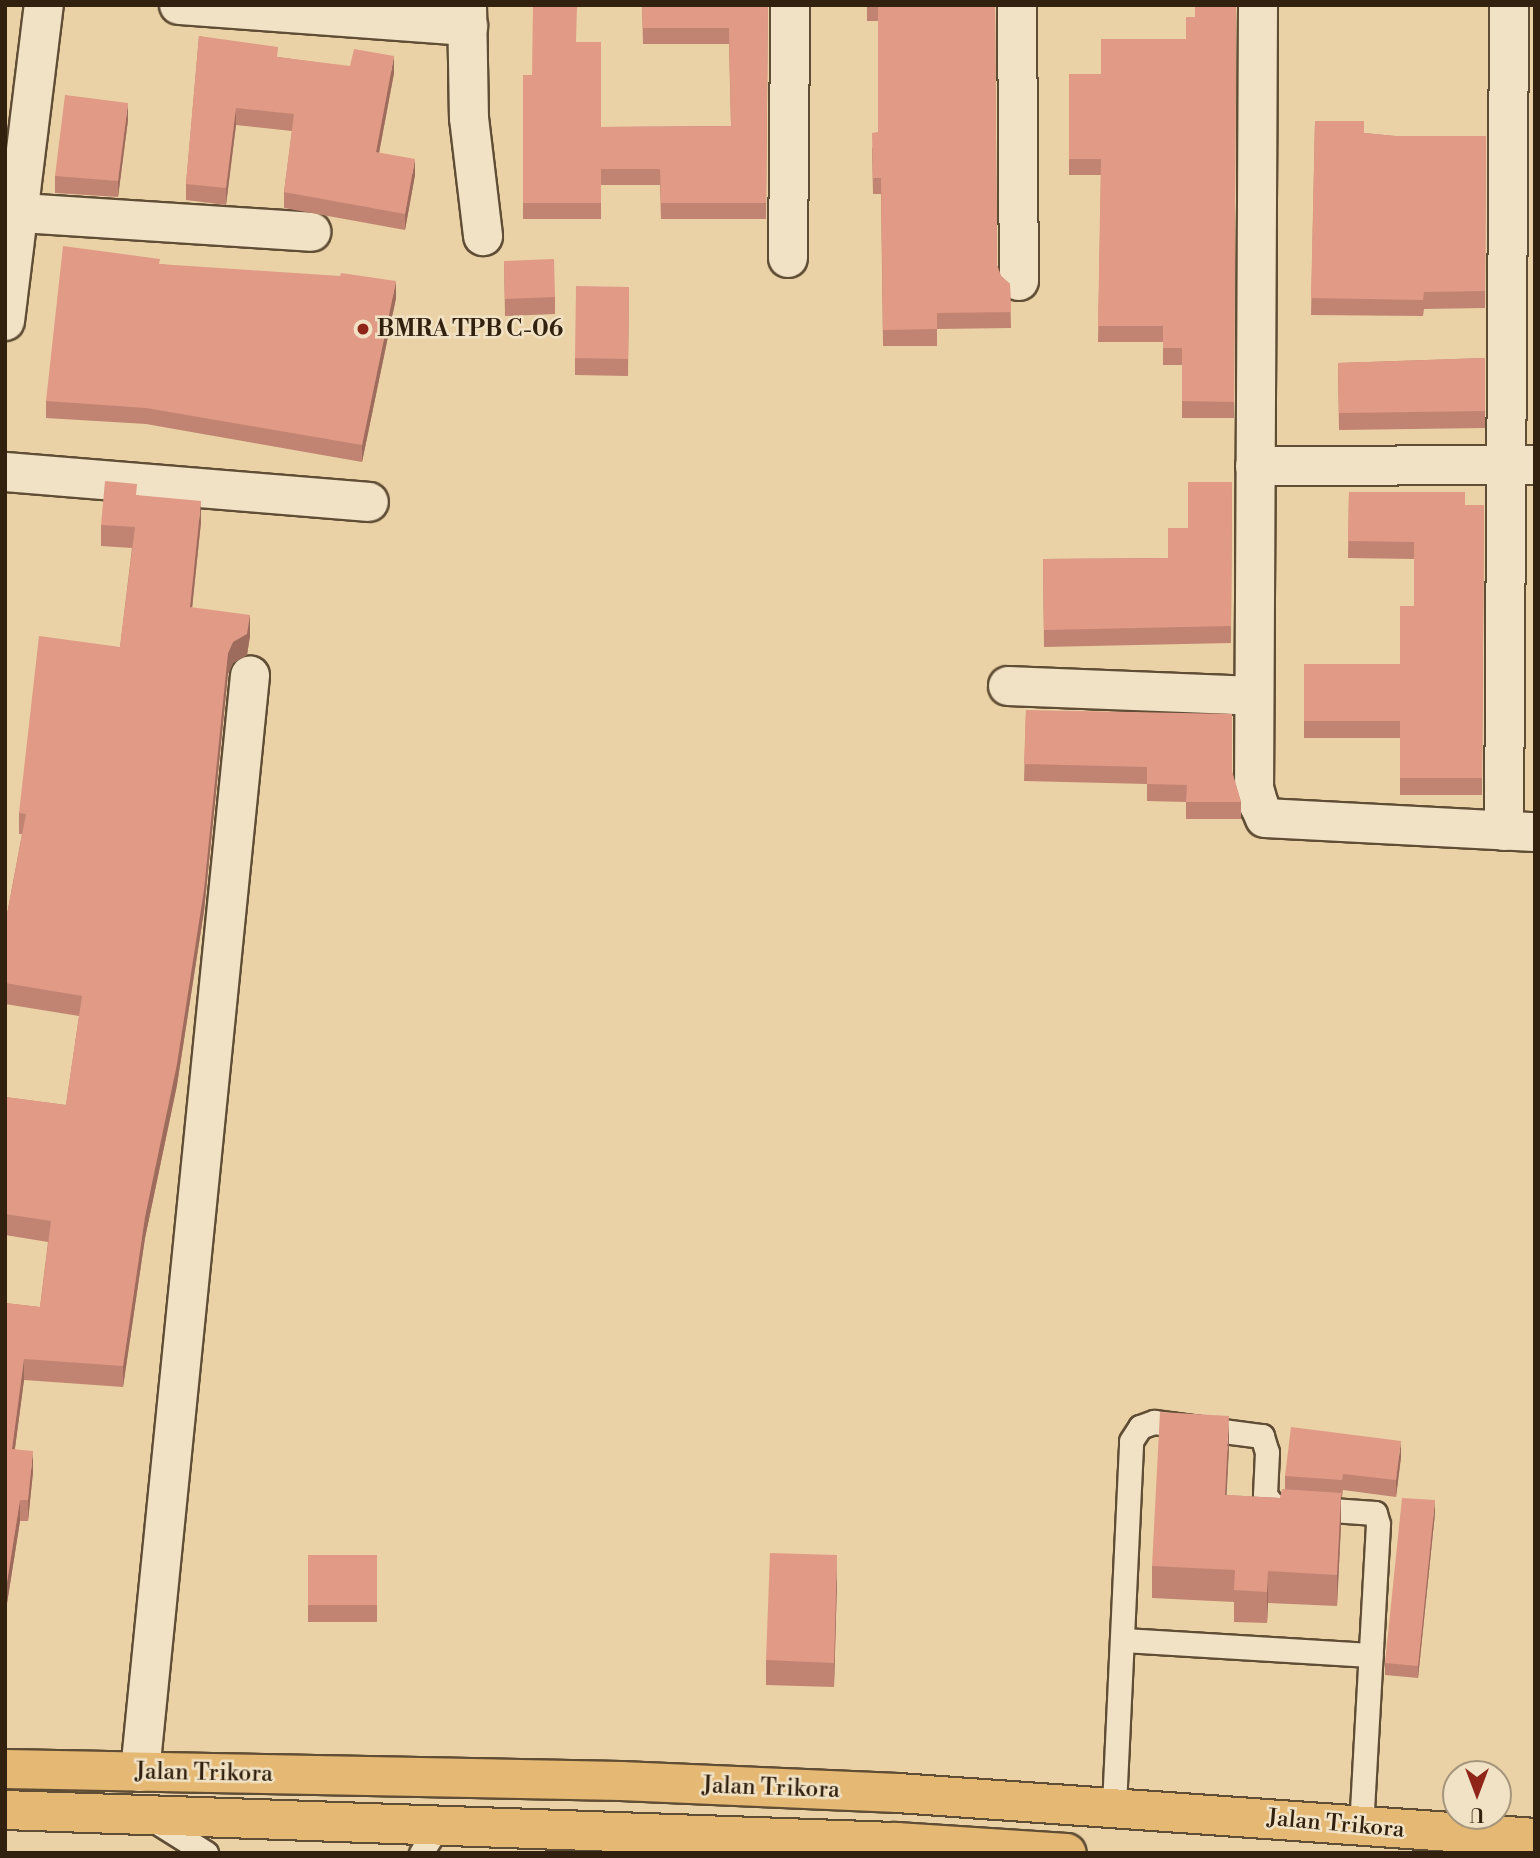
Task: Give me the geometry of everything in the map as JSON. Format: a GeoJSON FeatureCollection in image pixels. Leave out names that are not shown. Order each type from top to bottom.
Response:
{"type":"FeatureCollection","features":[{"type":"Feature","properties":{"kind":"main road","name":"Jalan Trikora"},"geometry":{"type":"LineString","coordinates":[[5,1769],[621,1781],[898,1793],[1114,1806],[1361,1827],[1535,1838]]}},
{"type":"Feature","properties":{"kind":"main road"},"geometry":{"type":"LineString","coordinates":[[896,1847],[898,1793]]}},
{"type":"Feature","properties":{"kind":"main road","name":"Jalan Trikora"},"geometry":{"type":"LineString","coordinates":[[5,1811],[145,1815],[429,1839],[896,1847],[1067,1853]]}},
{"type":"Feature","properties":{"kind":"street"},"geometry":{"type":"LineString","coordinates":[[5,321],[21,213],[44,5]]}},
{"type":"Feature","properties":{"kind":"street"},"geometry":{"type":"LineString","coordinates":[[179,5],[468,16],[469,118],[483,236]]}},
{"type":"Feature","properties":{"kind":"street"},"geometry":{"type":"LineString","coordinates":[[788,258],[790,5]]}},
{"type":"Feature","properties":{"kind":"street"},"geometry":{"type":"LineString","coordinates":[[1017,5],[1019,281]]}},
{"type":"Feature","properties":{"kind":"street"},"geometry":{"type":"LineString","coordinates":[[1258,5],[1254,788],[1265,818],[1519,832],[1522,465],[1509,5]]}},
{"type":"Feature","properties":{"kind":"street"},"geometry":{"type":"LineString","coordinates":[[21,213],[311,232]]}},
{"type":"Feature","properties":{"kind":"street"},"geometry":{"type":"LineString","coordinates":[[1255,466],[1522,465]]}},
{"type":"Feature","properties":{"kind":"street"},"geometry":{"type":"LineString","coordinates":[[5,471],[369,502]]}},
{"type":"Feature","properties":{"kind":"street"},"geometry":{"type":"LineString","coordinates":[[139,1772],[250,676]]}},
{"type":"Feature","properties":{"kind":"street"},"geometry":{"type":"LineString","coordinates":[[1008,687],[1254,696]]}},
{"type":"Feature","properties":{"kind":"lane"},"geometry":{"type":"LineString","coordinates":[[1114,1806],[1131,1441],[1140,1427],[1154,1422],[1262,1436],[1267,1452],[1265,1495],[1274,1506],[1375,1513],[1378,1524],[1361,1827]]}},
{"type":"Feature","properties":{"kind":"lane"},"geometry":{"type":"LineString","coordinates":[[1123,1640],[1371,1655]]}},
{"type":"Feature","properties":{"kind":"lane"},"geometry":{"type":"LineString","coordinates":[[145,1815],[205,1853]]}},
{"type":"Feature","properties":{"kind":"building"},"geometry":{"type":"Polygon","coordinates":[[[533,5],[577,5],[576,42],[601,42],[601,127],[731,126],[729,28],[643,28],[642,5],[768,5],[766,203],[661,203],[660,169],[601,169],[601,203],[523,203],[523,75],[532,75],[533,5]]]}},
{"type":"Feature","properties":{"kind":"building"},"geometry":{"type":"Polygon","coordinates":[[[878,5],[995,5],[997,265],[1001,276],[1010,284],[1011,312],[937,313],[937,329],[883,330],[881,178],[873,178],[872,133],[878,132],[878,5]]]}},
{"type":"Feature","properties":{"kind":"building"},"geometry":{"type":"Polygon","coordinates":[[[1195,5],[1236,5],[1234,402],[1182,401],[1182,348],[1163,348],[1163,326],[1098,326],[1101,159],[1069,159],[1069,74],[1101,74],[1101,39],[1186,39],[1186,17],[1195,17],[1195,5]]]}},
{"type":"Feature","properties":{"kind":"building"},"geometry":{"type":"Polygon","coordinates":[[[199,36],[278,47],[277,57],[350,66],[354,49],[394,56],[376,152],[415,159],[405,214],[284,192],[294,114],[236,108],[226,188],[186,184],[199,36]]]}},
{"type":"Feature","properties":{"kind":"building"},"geometry":{"type":"Polygon","coordinates":[[[65,95],[128,103],[118,181],[55,176],[65,95]]]}},
{"type":"Feature","properties":{"kind":"building"},"geometry":{"type":"Polygon","coordinates":[[[1315,121],[1364,121],[1364,133],[1395,136],[1486,136],[1485,291],[1424,292],[1423,300],[1311,298],[1315,121]]]}},
{"type":"Feature","properties":{"kind":"building"},"geometry":{"type":"Polygon","coordinates":[[[63,246],[160,259],[159,264],[340,276],[341,273],[396,281],[362,445],[146,408],[46,401],[63,246]]]}},
{"type":"Feature","properties":{"kind":"building"},"geometry":{"type":"Polygon","coordinates":[[[554,259],[555,297],[505,299],[504,261],[554,259]]]}},
{"type":"Feature","properties":{"kind":"building"},"geometry":{"type":"Polygon","coordinates":[[[576,286],[629,287],[628,359],[575,358],[576,286]]]}},
{"type":"Feature","properties":{"kind":"building"},"geometry":{"type":"Polygon","coordinates":[[[1485,358],[1485,411],[1339,413],[1338,363],[1485,358]]]}},
{"type":"Feature","properties":{"kind":"building"},"geometry":{"type":"Polygon","coordinates":[[[105,481],[137,484],[136,495],[201,501],[190,607],[250,615],[247,634],[233,642],[228,653],[204,890],[177,1064],[145,1217],[123,1366],[24,1359],[12,1449],[33,1451],[28,1500],[20,1500],[5,1595],[5,1303],[40,1307],[51,1221],[5,1214],[5,1097],[66,1105],[82,996],[5,983],[5,925],[26,814],[19,813],[39,636],[120,647],[135,527],[101,525],[105,481]]]}},
{"type":"Feature","properties":{"kind":"building"},"geometry":{"type":"Polygon","coordinates":[[[1188,482],[1232,482],[1231,626],[1044,630],[1043,559],[1168,558],[1168,528],[1188,528],[1188,482]]]}},
{"type":"Feature","properties":{"kind":"building"},"geometry":{"type":"Polygon","coordinates":[[[1349,492],[1465,492],[1465,505],[1484,505],[1482,778],[1400,778],[1400,721],[1304,721],[1304,664],[1400,664],[1400,606],[1414,606],[1414,542],[1348,541],[1349,492]]]}},
{"type":"Feature","properties":{"kind":"building"},"geometry":{"type":"Polygon","coordinates":[[[1026,710],[1232,714],[1232,771],[1241,802],[1186,802],[1187,785],[1147,784],[1147,767],[1024,764],[1026,710]]]}},
{"type":"Feature","properties":{"kind":"building"},"geometry":{"type":"Polygon","coordinates":[[[1160,1412],[1229,1416],[1225,1495],[1280,1498],[1282,1489],[1341,1493],[1337,1575],[1268,1571],[1267,1592],[1234,1590],[1235,1570],[1152,1566],[1160,1412]]]}},
{"type":"Feature","properties":{"kind":"building"},"geometry":{"type":"Polygon","coordinates":[[[1291,1427],[1401,1441],[1396,1480],[1343,1474],[1342,1480],[1285,1476],[1291,1427]]]}},
{"type":"Feature","properties":{"kind":"building"},"geometry":{"type":"Polygon","coordinates":[[[1402,1498],[1435,1500],[1418,1666],[1385,1663],[1402,1498]]]}},
{"type":"Feature","properties":{"kind":"building"},"geometry":{"type":"Polygon","coordinates":[[[770,1553],[837,1555],[834,1663],[766,1660],[770,1553]]]}},
{"type":"Feature","properties":{"kind":"building"},"geometry":{"type":"Polygon","coordinates":[[[308,1555],[377,1555],[377,1605],[308,1605],[308,1555]]]}},
{"type":"Feature","properties":{"kind":"place","name":"BMRA TPB C-06"},"geometry":{"type":"Point","coordinates":[363,329]}}]}
